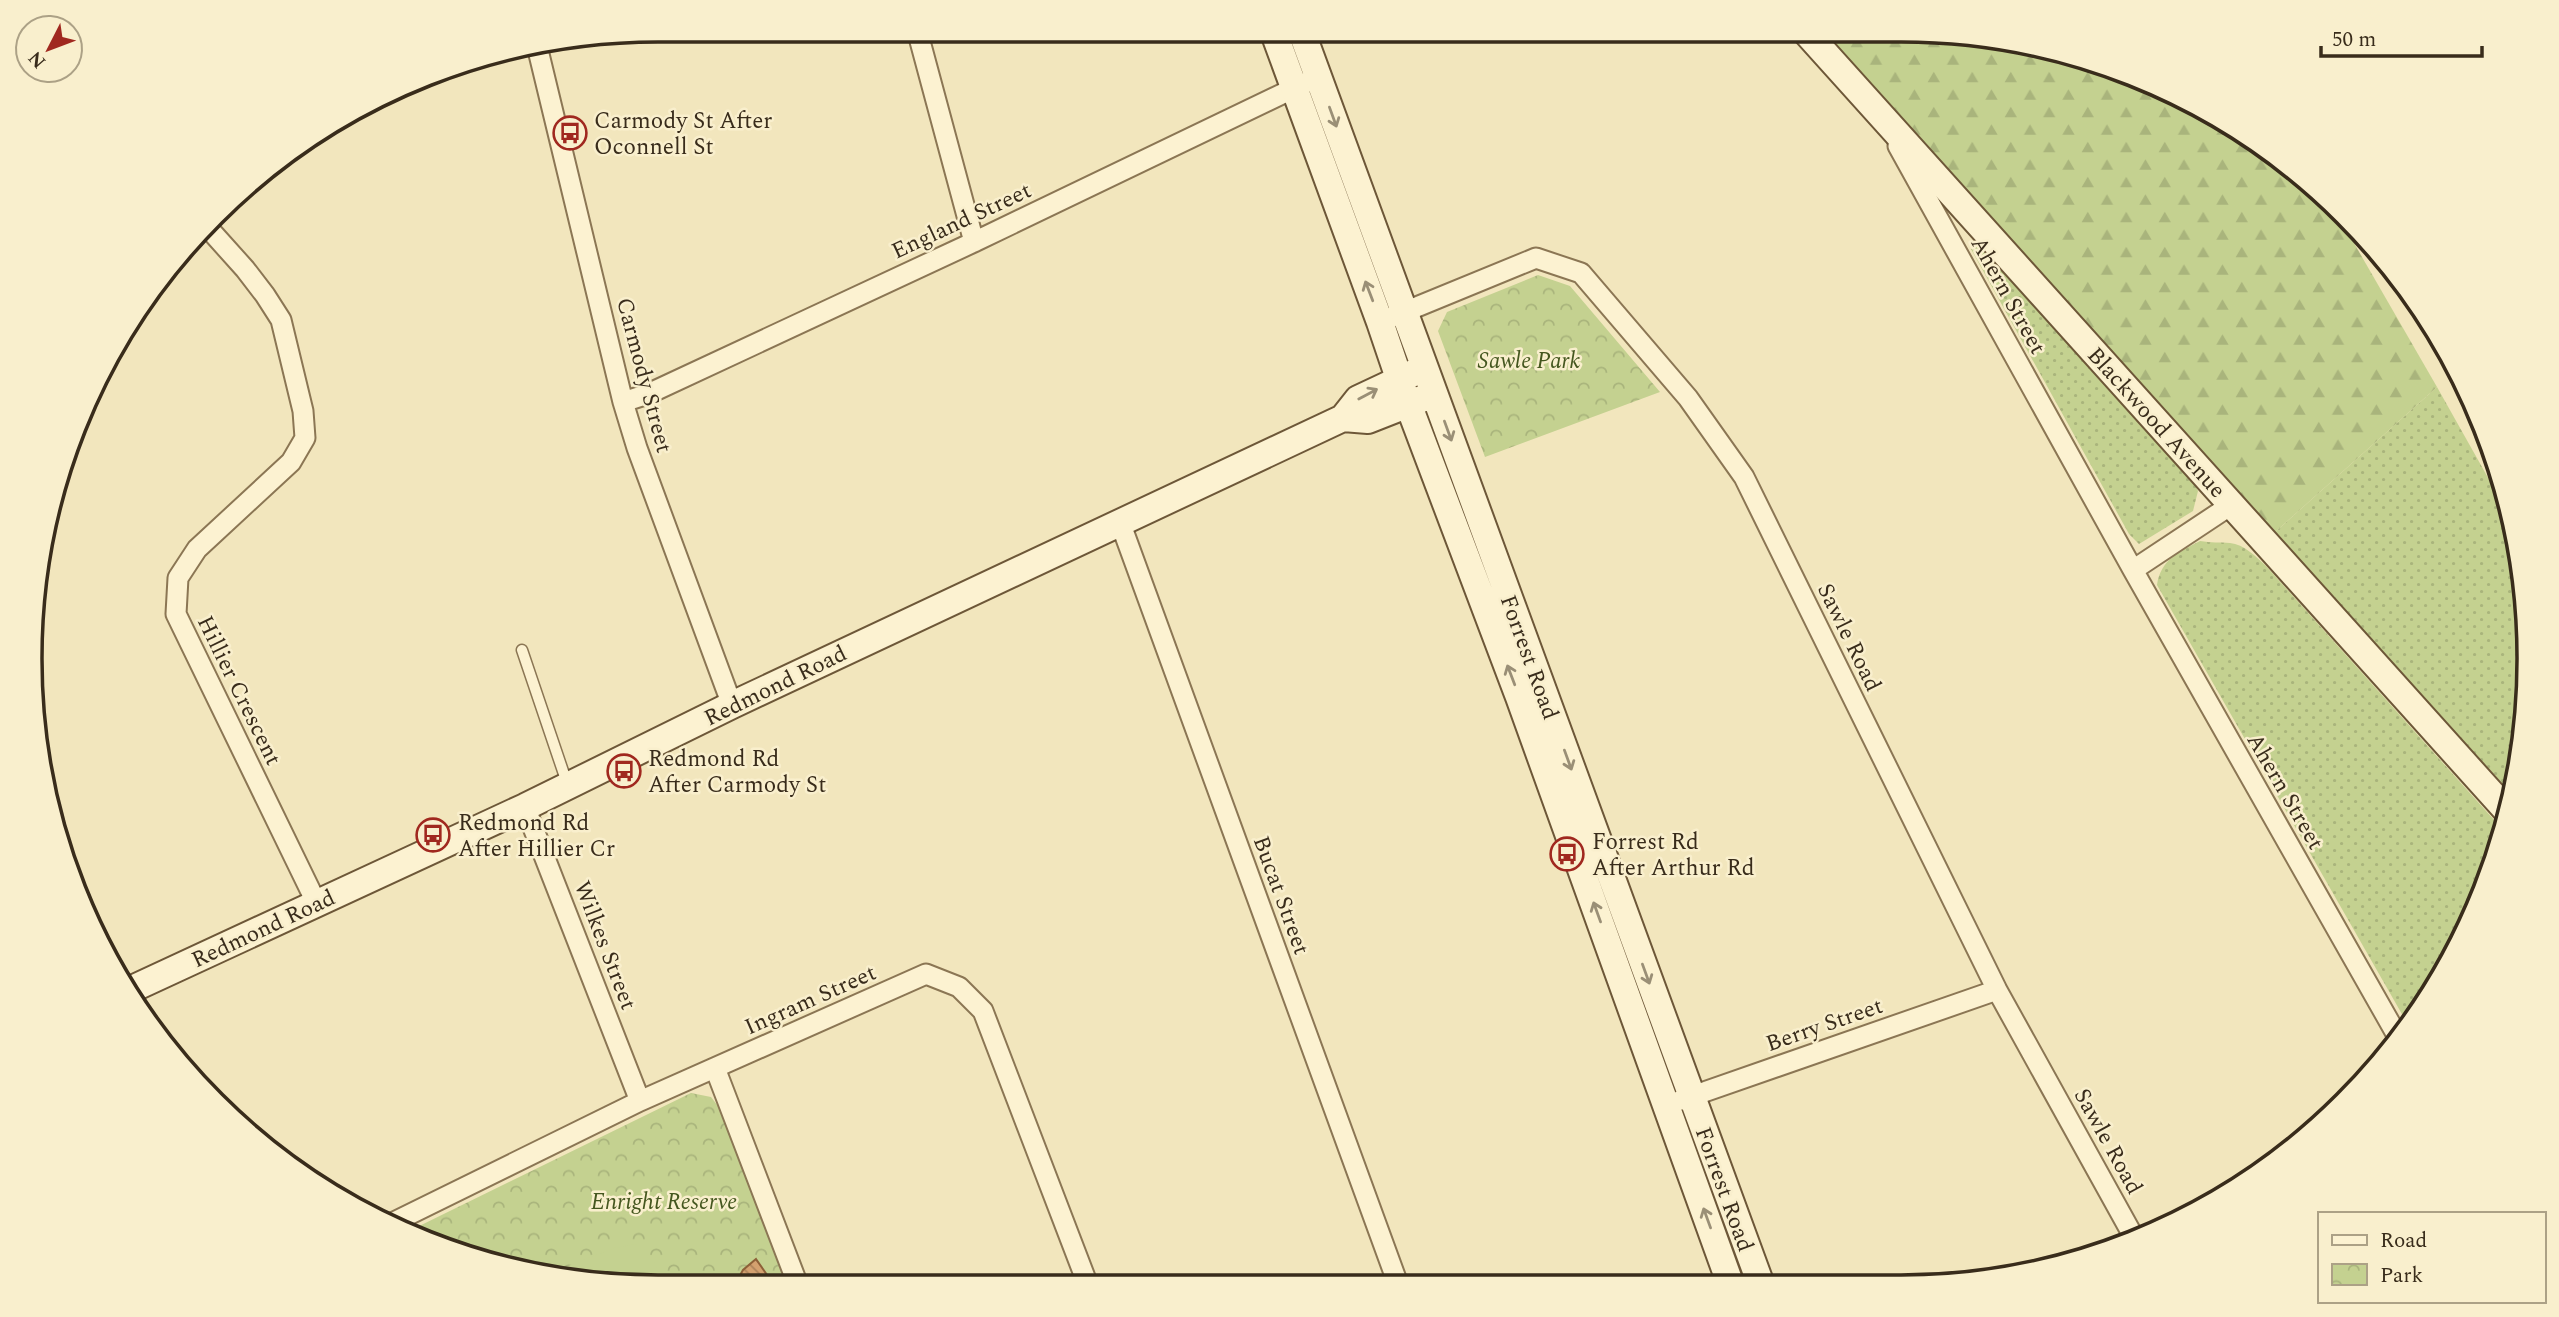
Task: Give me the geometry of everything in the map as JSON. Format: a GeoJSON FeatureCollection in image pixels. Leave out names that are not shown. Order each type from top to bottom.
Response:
{"type":"FeatureCollection","features":[{"type":"Feature","properties":{"kind":"street"},"geometry":{"type":"LineString","coordinates":[[920,42],[974,242]]}},
{"type":"Feature","properties":{"kind":"street","name":"Forrest Road"},"geometry":{"type":"LineString","coordinates":[[1281,42],[1306,82],[1392,317],[1424,368],[1434,394],[1679,1100],[1728,1275]]}},
{"type":"Feature","properties":{"kind":"street","name":"Forrest Road"},"geometry":{"type":"LineString","coordinates":[[1302,42],[1306,82]]}},
{"type":"Feature","properties":{"kind":"street","name":"Blackwood Avenue"},"geometry":{"type":"LineString","coordinates":[[1815,42],[2500,803]]}},
{"type":"Feature","properties":{"kind":"street","name":"Carmody Street"},"geometry":{"type":"LineString","coordinates":[[539,54],[623,402],[637,448],[732,705]]}},
{"type":"Feature","properties":{"kind":"street","name":"England Street"},"geometry":{"type":"LineString","coordinates":[[623,402],[648,394],[974,242],[1306,82]]}},
{"type":"Feature","properties":{"kind":"street","name":"Ahern Street"},"geometry":{"type":"LineString","coordinates":[[1882,117],[2133,570],[2393,1029]]}},
{"type":"Feature","properties":{"kind":"street","name":"Hillier Crescent"},"geometry":{"type":"LineString","coordinates":[[213,234],[245,269],[281,320],[303,411],[305,438],[291,462],[197,549],[178,578],[176,614],[316,902]]}},
{"type":"Feature","properties":{"kind":"street","name":"Sawle Road"},"geometry":{"type":"LineString","coordinates":[[1392,317],[1536,258],[1581,273],[1688,398],[1744,477],[1997,990],[2130,1230]]}},
{"type":"Feature","properties":{"kind":"street","name":"Forrest Road"},"geometry":{"type":"LineString","coordinates":[[1392,317],[1399,378],[1519,697],[1679,1100],[1757,1275]]}},
{"type":"Feature","properties":{"kind":"street","name":"Redmond Road"},"geometry":{"type":"LineString","coordinates":[[137,987],[525,807],[732,705],[1343,418],[1358,399],[1424,368]]}},
{"type":"Feature","properties":{"kind":"street","name":"Redmond Road"},"geometry":{"type":"LineString","coordinates":[[1343,418],[1368,420],[1434,394]]}},
{"type":"Feature","properties":{"kind":"street"},"geometry":{"type":"LineString","coordinates":[[2133,570],[2231,505]]}},
{"type":"Feature","properties":{"kind":"street","name":"Bucat Street"},"geometry":{"type":"LineString","coordinates":[[1120,522],[1395,1275]]}},
{"type":"Feature","properties":{"kind":"street","name":"Wilkes Street"},"geometry":{"type":"LineString","coordinates":[[525,807],[640,1101]]}},
{"type":"Feature","properties":{"kind":"street","name":"Ingram Street"},"geometry":{"type":"LineString","coordinates":[[402,1218],[640,1101],[926,974],[959,987],[983,1011],[1085,1275]]}},
{"type":"Feature","properties":{"kind":"street","name":"Berry Street"},"geometry":{"type":"LineString","coordinates":[[1679,1100],[1997,990]]}},
{"type":"Feature","properties":{"kind":"street"},"geometry":{"type":"LineString","coordinates":[[715,1068],[794,1275]]}},
{"type":"Feature","properties":{"kind":"lane"},"geometry":{"type":"LineString","coordinates":[[522,650],[568,786]]}},
{"type":"Feature","properties":{"kind":"green space"},"geometry":{"type":"Polygon","coordinates":[[[1834,42],[1941,43],[1981,47],[2060,63],[2136,89],[2209,125],[2243,146],[2307,195],[2352,239],[2437,387],[2273,534],[1834,42]]]}},
{"type":"Feature","properties":{"kind":"green space"},"geometry":{"type":"Polygon","coordinates":[[[1982,242],[2187,467],[2198,491],[2193,511],[2139,544],[2129,534],[1971,249],[1982,242]]]}},
{"type":"Feature","properties":{"kind":"green space","name":"Sawle Park"},"geometry":{"type":"Polygon","coordinates":[[[1538,275],[1570,286],[1660,392],[1485,457],[1438,331],[1447,312],[1538,275]]]}},
{"type":"Feature","properties":{"kind":"green space"},"geometry":{"type":"Polygon","coordinates":[[[2437,387],[2491,483],[2512,578],[2516,618],[2516,699],[2504,785],[2273,534],[2437,387]]]}},
{"type":"Feature","properties":{"kind":"green space"},"geometry":{"type":"Polygon","coordinates":[[[2200,541],[2235,544],[2249,551],[2265,565],[2495,821],[2470,894],[2453,931],[2403,1016],[2157,585],[2162,569],[2178,553],[2200,541]]]}},
{"type":"Feature","properties":{"kind":"green space","name":"Enright Reserve"},"geometry":{"type":"Polygon","coordinates":[[[691,1093],[711,1097],[721,1110],[782,1275],[658,1275],[578,1270],[499,1254],[419,1226],[691,1093]]]}},
{"type":"Feature","properties":{"kind":"green space"},"geometry":{"type":"Polygon","coordinates":[[[637,1244],[654,1261],[660,1275],[618,1274],[564,1268],[614,1248],[637,1244]]]}},
{"type":"Feature","properties":{"kind":"building"},"geometry":{"type":"Polygon","coordinates":[[[756,1259],[767,1275],[740,1275],[756,1259]]]}},
{"type":"Feature","properties":{"kind":"place","name":"Carmody St After Oconnell St"},"geometry":{"type":"Point","coordinates":[570,133]}},
{"type":"Feature","properties":{"kind":"place","name":"Redmond Rd After Carmody St"},"geometry":{"type":"Point","coordinates":[624,771]}},
{"type":"Feature","properties":{"kind":"place","name":"Redmond Rd After Hillier Cr"},"geometry":{"type":"Point","coordinates":[433,835]}},
{"type":"Feature","properties":{"kind":"place","name":"Forrest Rd After Arthur Rd"},"geometry":{"type":"Point","coordinates":[1567,854]}}]}
